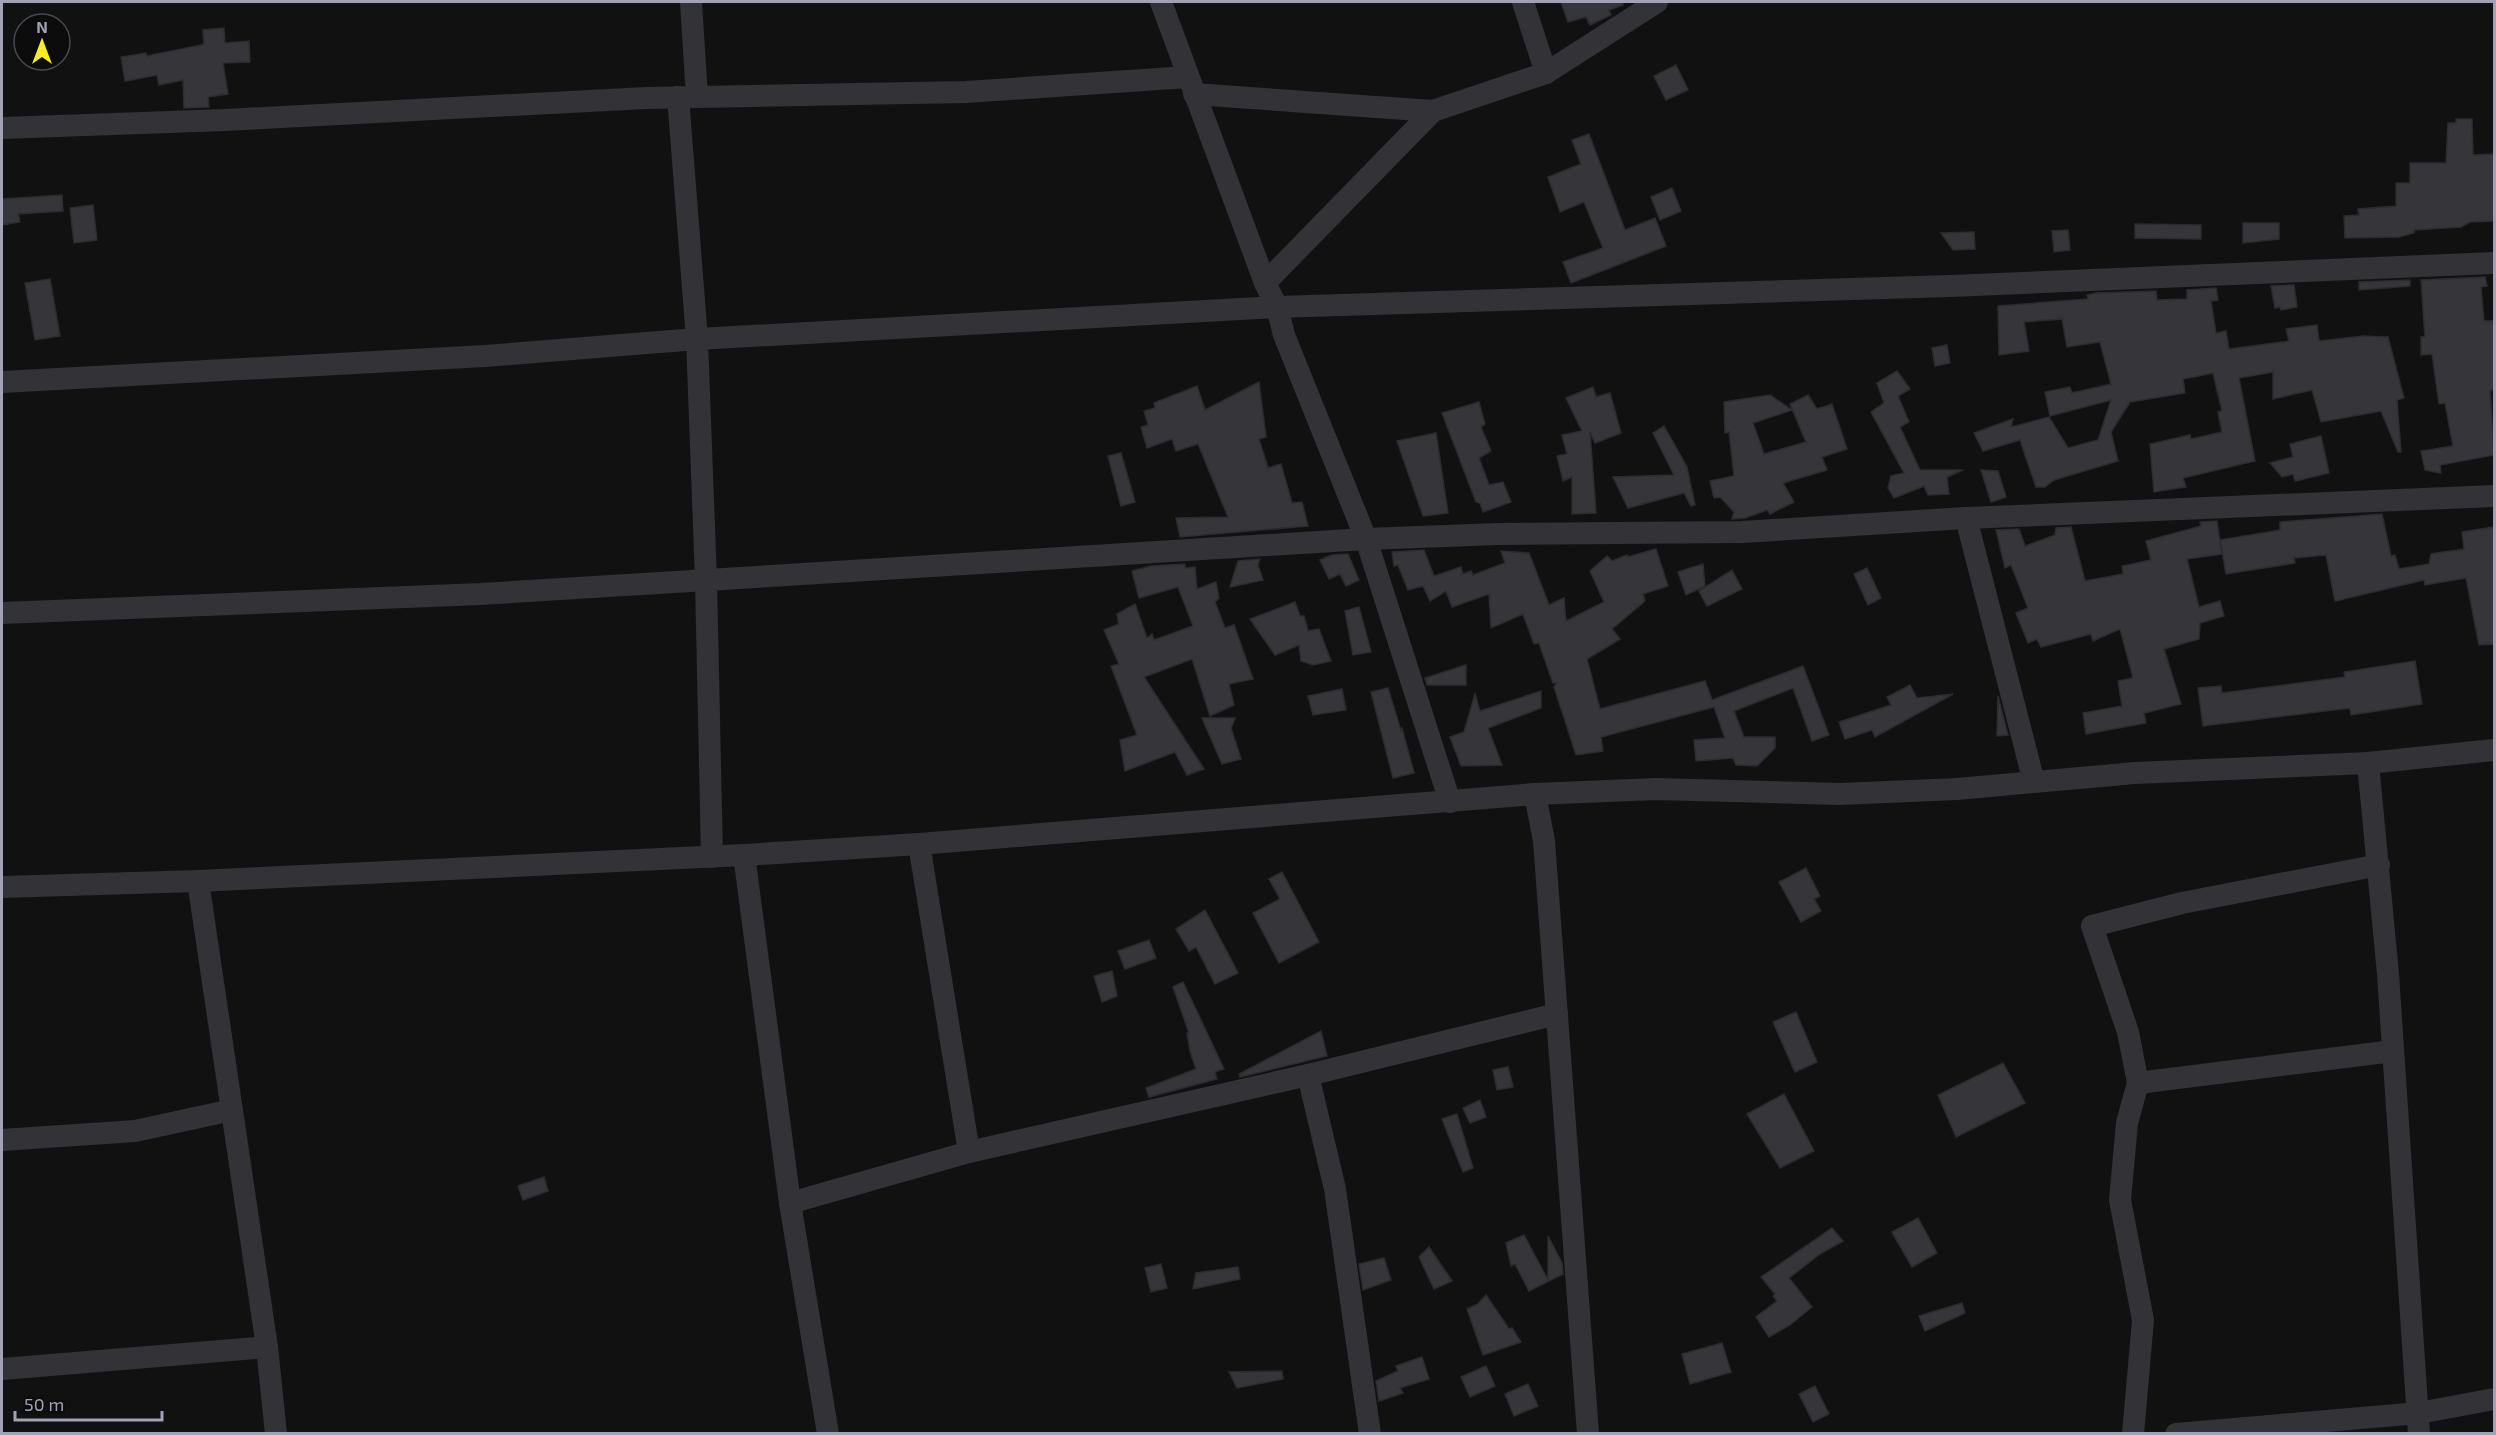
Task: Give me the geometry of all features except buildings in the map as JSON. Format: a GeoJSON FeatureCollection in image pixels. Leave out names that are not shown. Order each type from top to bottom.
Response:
{"type":"FeatureCollection","features":[{"type":"Feature","properties":{"kind":"street"},"geometry":{"type":"LineString","coordinates":[[691,2],[688,97],[706,580],[712,857]]}},
{"type":"Feature","properties":{"kind":"street"},"geometry":{"type":"LineString","coordinates":[[1161,2],[1265,283],[1277,307],[1284,336],[1366,539],[1449,802]]}},
{"type":"Feature","properties":{"kind":"street"},"geometry":{"type":"LineString","coordinates":[[1523,2],[1546,73]]}},
{"type":"Feature","properties":{"kind":"street"},"geometry":{"type":"LineString","coordinates":[[2,128],[688,97],[1191,86],[1433,111],[1546,73],[1657,2]]}},
{"type":"Feature","properties":{"kind":"street"},"geometry":{"type":"LineString","coordinates":[[1265,283],[1433,111]]}},
{"type":"Feature","properties":{"kind":"street"},"geometry":{"type":"LineString","coordinates":[[2,382],[485,356],[697,339],[1277,307],[1926,287],[2494,263]]}},
{"type":"Feature","properties":{"kind":"street"},"geometry":{"type":"LineString","coordinates":[[2,613],[481,594],[1366,539],[1498,534],[1742,532],[1966,518],[2494,496]]}},
{"type":"Feature","properties":{"kind":"street"},"geometry":{"type":"LineString","coordinates":[[1966,518],[2034,782]]}},
{"type":"Feature","properties":{"kind":"street"},"geometry":{"type":"LineString","coordinates":[[2,887],[198,881],[712,857],[919,844],[1535,794],[1656,789],[1840,794],[1957,789],[2135,773],[2368,762],[2494,750]]}},
{"type":"Feature","properties":{"kind":"street"},"geometry":{"type":"LineString","coordinates":[[2368,762],[2379,865],[2419,1423]]}},
{"type":"Feature","properties":{"kind":"street"},"geometry":{"type":"LineString","coordinates":[[1535,794],[1544,841],[1588,1434]]}},
{"type":"Feature","properties":{"kind":"street"},"geometry":{"type":"LineString","coordinates":[[919,844],[969,1152]]}},
{"type":"Feature","properties":{"kind":"street"},"geometry":{"type":"LineString","coordinates":[[744,855],[790,1203],[828,1434]]}},
{"type":"Feature","properties":{"kind":"street"},"geometry":{"type":"LineString","coordinates":[[2133,1434],[2143,1320],[2120,1200],[2127,1123],[2138,1083],[2128,1032],[2092,926],[2182,903],[2379,865]]}},
{"type":"Feature","properties":{"kind":"street"},"geometry":{"type":"LineString","coordinates":[[198,881],[267,1347],[276,1434]]}},
{"type":"Feature","properties":{"kind":"street"},"geometry":{"type":"LineString","coordinates":[[790,1203],[969,1152],[1308,1075],[1557,1014]]}},
{"type":"Feature","properties":{"kind":"street"},"geometry":{"type":"LineString","coordinates":[[2138,1083],[2393,1051]]}},
{"type":"Feature","properties":{"kind":"street"},"geometry":{"type":"LineString","coordinates":[[1308,1075],[1335,1189],[1370,1434]]}},
{"type":"Feature","properties":{"kind":"street"},"geometry":{"type":"LineString","coordinates":[[2,1140],[135,1131],[232,1110]]}},
{"type":"Feature","properties":{"kind":"street"},"geometry":{"type":"LineString","coordinates":[[2,1370],[267,1347]]}},
{"type":"Feature","properties":{"kind":"street"},"geometry":{"type":"LineString","coordinates":[[2176,1434],[2419,1423],[2494,1399]]}}]}
